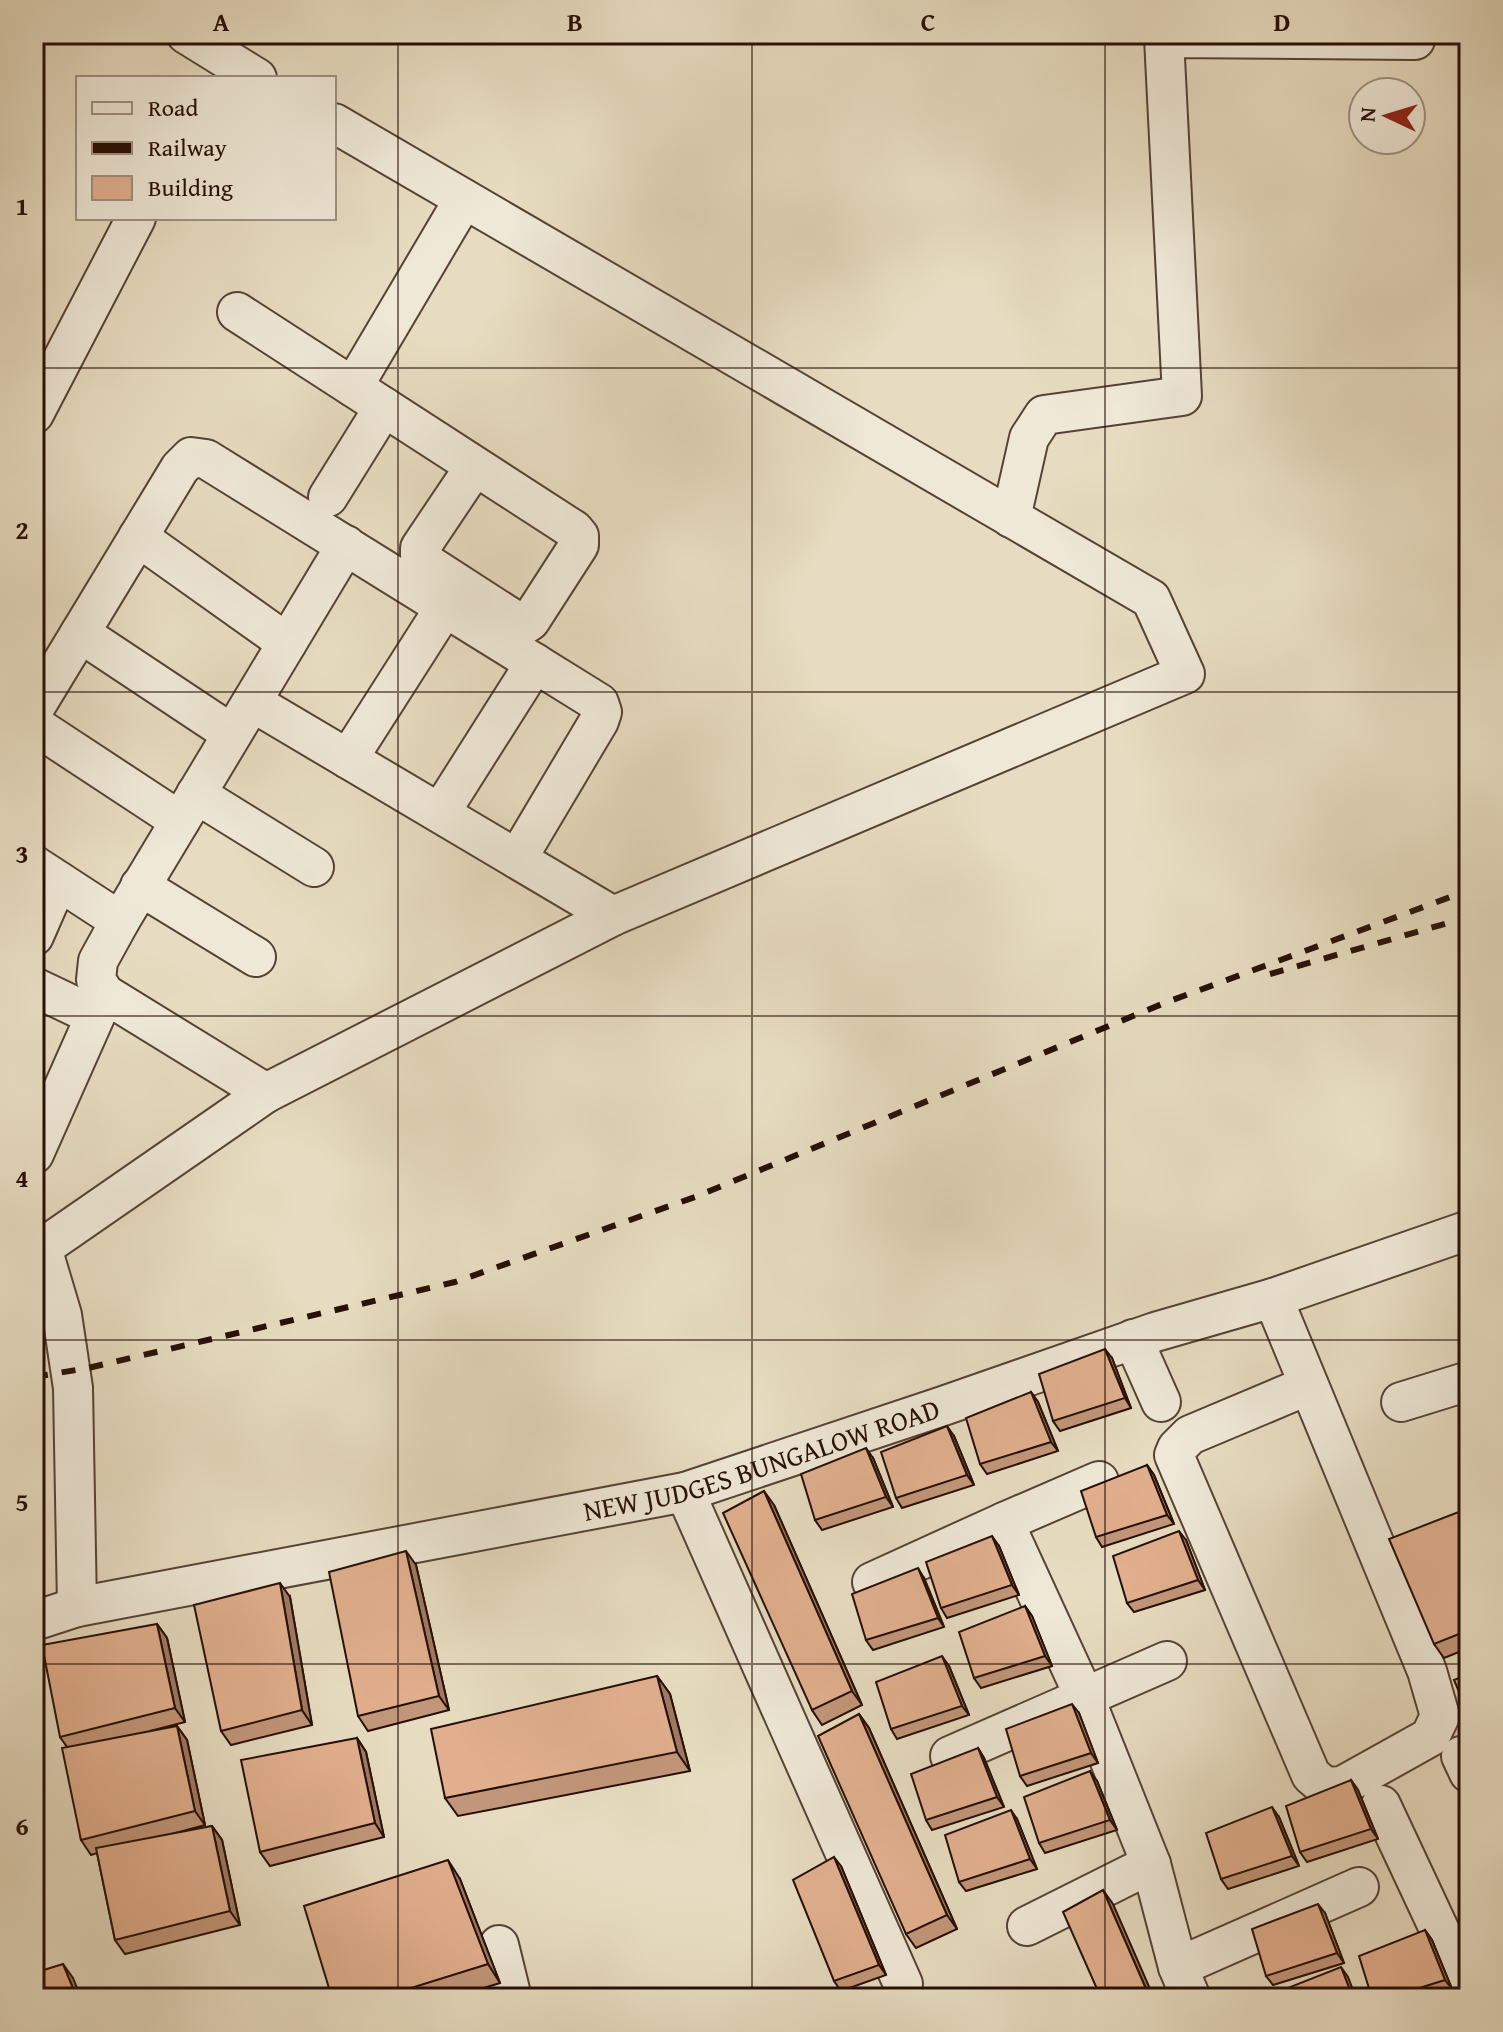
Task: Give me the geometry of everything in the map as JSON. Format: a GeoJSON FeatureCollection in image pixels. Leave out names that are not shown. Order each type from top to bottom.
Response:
{"type":"FeatureCollection","features":[{"type":"Feature","properties":{"kind":"street"},"geometry":{"type":"LineString","coordinates":[[186,34],[215,68],[249,76]]}},
{"type":"Feature","properties":{"kind":"street"},"geometry":{"type":"LineString","coordinates":[[1011,518],[1029,438],[1044,415],[1182,396],[1164,38],[1416,39]]}},
{"type":"Feature","properties":{"kind":"street"},"geometry":{"type":"LineString","coordinates":[[77,1607],[73,1388],[62,1315],[38,1248],[266,1093],[613,916],[1185,674],[1151,599],[336,124]]}},
{"type":"Feature","properties":{"kind":"street"},"geometry":{"type":"LineString","coordinates":[[328,497],[369,397],[464,199]]}},
{"type":"Feature","properties":{"kind":"street"},"geometry":{"type":"LineString","coordinates":[[34,414],[135,220]]}},
{"type":"Feature","properties":{"kind":"street"},"geometry":{"type":"LineString","coordinates":[[237,312],[475,466]]}},
{"type":"Feature","properties":{"kind":"street"},"geometry":{"type":"LineString","coordinates":[[34,709],[180,468],[191,457],[206,459],[599,703],[602,712],[599,721],[517,859]]}},
{"type":"Feature","properties":{"kind":"street"},"geometry":{"type":"LineString","coordinates":[[138,537],[287,643]]}},
{"type":"Feature","properties":{"kind":"street"},"geometry":{"type":"LineString","coordinates":[[34,1154],[100,1005],[96,980],[98,961],[346,545]]}},
{"type":"Feature","properties":{"kind":"street"},"geometry":{"type":"LineString","coordinates":[[348,759],[445,607]]}},
{"type":"Feature","properties":{"kind":"street"},"geometry":{"type":"LineString","coordinates":[[80,633],[232,734]]}},
{"type":"Feature","properties":{"kind":"street"},"geometry":{"type":"LineString","coordinates":[[440,813],[535,663]]}},
{"type":"Feature","properties":{"kind":"street"},"geometry":{"type":"LineString","coordinates":[[252,702],[613,916]]}},
{"type":"Feature","properties":{"kind":"street"},"geometry":{"type":"LineString","coordinates":[[34,725],[188,807],[314,867]]}},
{"type":"Feature","properties":{"kind":"street"},"geometry":{"type":"LineString","coordinates":[[34,936],[46,873],[120,921]]}},
{"type":"Feature","properties":{"kind":"street"},"geometry":{"type":"LineString","coordinates":[[140,886],[256,957]]}},
{"type":"Feature","properties":{"kind":"street"},"geometry":{"type":"LineString","coordinates":[[34,987],[100,1005],[266,1093]]}},
{"type":"Feature","properties":{"kind":"street","name":"NEW JUDGES BUNGALOW ROAD"},"geometry":{"type":"LineString","coordinates":[[34,1621],[77,1607],[685,1492],[1133,1339],[1273,1298],[1469,1230]]}},
{"type":"Feature","properties":{"kind":"street"},"geometry":{"type":"LineString","coordinates":[[1273,1298],[1309,1385],[1427,1671],[1440,1716],[1430,1737],[1342,1786],[1325,1787],[1311,1775],[1174,1455],[1190,1435],[1309,1385]]}},
{"type":"Feature","properties":{"kind":"street"},"geometry":{"type":"LineString","coordinates":[[1133,1339],[1161,1402]]}},
{"type":"Feature","properties":{"kind":"street"},"geometry":{"type":"LineString","coordinates":[[1401,1402],[1469,1381]]}},
{"type":"Feature","properties":{"kind":"street"},"geometry":{"type":"LineString","coordinates":[[872,1582],[1099,1481]]}},
{"type":"Feature","properties":{"kind":"street"},"geometry":{"type":"LineString","coordinates":[[685,1492],[903,1984]]}},
{"type":"Feature","properties":{"kind":"street"},"geometry":{"type":"LineString","coordinates":[[1004,1522],[1084,1696],[1151,1864],[1184,1983],[1359,1887]]}},
{"type":"Feature","properties":{"kind":"street"},"geometry":{"type":"LineString","coordinates":[[950,1756],[1167,1661]]}},
{"type":"Feature","properties":{"kind":"street"},"geometry":{"type":"LineString","coordinates":[[1381,1805],[1465,1976]]}},
{"type":"Feature","properties":{"kind":"street"},"geometry":{"type":"LineString","coordinates":[[1027,1926],[1151,1864]]}},
{"type":"Feature","properties":{"kind":"street"},"geometry":{"type":"LineString","coordinates":[[499,1945],[512,1998]]}},
{"type":"Feature","properties":{"kind":"building"},"geometry":{"type":"Polygon","coordinates":[[[1105,1349],[1125,1398],[1053,1421],[1039,1374],[1105,1349]]]}},
{"type":"Feature","properties":{"kind":"building"},"geometry":{"type":"Polygon","coordinates":[[[1031,1392],[1051,1442],[980,1464],[966,1418],[1031,1392]]]}},
{"type":"Feature","properties":{"kind":"building"},"geometry":{"type":"Polygon","coordinates":[[[947,1426],[967,1475],[896,1498],[881,1452],[947,1426]]]}},
{"type":"Feature","properties":{"kind":"building"},"geometry":{"type":"Polygon","coordinates":[[[866,1448],[886,1497],[815,1520],[801,1474],[866,1448]]]}},
{"type":"Feature","properties":{"kind":"building"},"geometry":{"type":"Polygon","coordinates":[[[1147,1465],[1167,1515],[1096,1537],[1081,1491],[1147,1465]]]}},
{"type":"Feature","properties":{"kind":"building"},"geometry":{"type":"Polygon","coordinates":[[[764,1491],[852,1691],[812,1710],[723,1513],[764,1491]]]}},
{"type":"Feature","properties":{"kind":"building"},"geometry":{"type":"Polygon","coordinates":[[[1469,1508],[1469,1630],[1434,1644],[1389,1539],[1469,1508]]]}},
{"type":"Feature","properties":{"kind":"building"},"geometry":{"type":"Polygon","coordinates":[[[1179,1531],[1198,1580],[1127,1603],[1113,1556],[1179,1531]]]}},
{"type":"Feature","properties":{"kind":"building"},"geometry":{"type":"Polygon","coordinates":[[[992,1536],[1012,1585],[941,1608],[926,1562],[992,1536]]]}},
{"type":"Feature","properties":{"kind":"building"},"geometry":{"type":"Polygon","coordinates":[[[406,1551],[439,1696],[358,1716],[329,1572],[406,1551]]]}},
{"type":"Feature","properties":{"kind":"building"},"geometry":{"type":"Polygon","coordinates":[[[918,1568],[938,1618],[866,1640],[852,1594],[918,1568]]]}},
{"type":"Feature","properties":{"kind":"building"},"geometry":{"type":"Polygon","coordinates":[[[280,1583],[302,1710],[221,1731],[194,1605],[280,1583]]]}},
{"type":"Feature","properties":{"kind":"building"},"geometry":{"type":"Polygon","coordinates":[[[1025,1606],[1045,1656],[974,1678],[959,1632],[1025,1606]]]}},
{"type":"Feature","properties":{"kind":"building"},"geometry":{"type":"Polygon","coordinates":[[[157,1624],[175,1708],[60,1737],[42,1645],[157,1624]]]}},
{"type":"Feature","properties":{"kind":"building"},"geometry":{"type":"Polygon","coordinates":[[[942,1656],[962,1706],[891,1729],[876,1682],[942,1656]]]}},
{"type":"Feature","properties":{"kind":"building"},"geometry":{"type":"Polygon","coordinates":[[[1469,1674],[1469,1715],[1454,1680],[1469,1674]]]}},
{"type":"Feature","properties":{"kind":"building"},"geometry":{"type":"Polygon","coordinates":[[[657,1676],[677,1752],[445,1798],[431,1729],[657,1676]]]}},
{"type":"Feature","properties":{"kind":"building"},"geometry":{"type":"Polygon","coordinates":[[[1072,1704],[1091,1753],[1020,1776],[1006,1729],[1072,1704]]]}},
{"type":"Feature","properties":{"kind":"building"},"geometry":{"type":"Polygon","coordinates":[[[859,1714],[947,1915],[906,1934],[818,1736],[859,1714]]]}},
{"type":"Feature","properties":{"kind":"building"},"geometry":{"type":"Polygon","coordinates":[[[177,1726],[195,1811],[81,1840],[62,1748],[177,1726]]]}},
{"type":"Feature","properties":{"kind":"building"},"geometry":{"type":"Polygon","coordinates":[[[357,1738],[375,1823],[260,1852],[241,1760],[357,1738]]]}},
{"type":"Feature","properties":{"kind":"building"},"geometry":{"type":"Polygon","coordinates":[[[978,1748],[997,1797],[926,1820],[911,1774],[978,1748]]]}},
{"type":"Feature","properties":{"kind":"building"},"geometry":{"type":"Polygon","coordinates":[[[1090,1771],[1110,1820],[1039,1843],[1024,1797],[1090,1771]]]}},
{"type":"Feature","properties":{"kind":"building"},"geometry":{"type":"Polygon","coordinates":[[[1351,1780],[1371,1829],[1300,1852],[1286,1806],[1351,1780]]]}},
{"type":"Feature","properties":{"kind":"building"},"geometry":{"type":"Polygon","coordinates":[[[1272,1807],[1292,1856],[1221,1879],[1206,1833],[1272,1807]]]}},
{"type":"Feature","properties":{"kind":"building"},"geometry":{"type":"Polygon","coordinates":[[[1011,1810],[1030,1859],[959,1882],[945,1835],[1011,1810]]]}},
{"type":"Feature","properties":{"kind":"building"},"geometry":{"type":"Polygon","coordinates":[[[212,1826],[230,1911],[115,1940],[96,1848],[212,1826]]]}},
{"type":"Feature","properties":{"kind":"building"},"geometry":{"type":"Polygon","coordinates":[[[834,1857],[879,1965],[834,1981],[793,1880],[834,1857]]]}},
{"type":"Feature","properties":{"kind":"building"},"geometry":{"type":"Polygon","coordinates":[[[448,1860],[488,1964],[379,1998],[332,1998],[304,1906],[448,1860]]]}},
{"type":"Feature","properties":{"kind":"building"},"geometry":{"type":"Polygon","coordinates":[[[1103,1890],[1150,1998],[1101,1998],[1063,1912],[1103,1890]]]}},
{"type":"Feature","properties":{"kind":"building"},"geometry":{"type":"Polygon","coordinates":[[[1318,1904],[1337,1953],[1266,1976],[1252,1929],[1318,1904]]]}},
{"type":"Feature","properties":{"kind":"building"},"geometry":{"type":"Polygon","coordinates":[[[1425,1930],[1445,1980],[1387,1998],[1372,1998],[1359,1956],[1425,1930]]]}},
{"type":"Feature","properties":{"kind":"building"},"geometry":{"type":"Polygon","coordinates":[[[63,1964],[77,1998],[34,1998],[34,1973],[63,1964]]]}},
{"type":"Feature","properties":{"kind":"building"},"geometry":{"type":"Polygon","coordinates":[[[1341,1967],[1353,1998],[1276,1998],[1275,1993],[1341,1967]]]}},
{"type":"Feature","properties":{"kind":"railway"},"geometry":{"type":"LineString","coordinates":[[34,1377],[88,1368],[455,1282],[695,1197],[1162,1004],[1469,890]]}},
{"type":"Feature","properties":{"kind":"railway"},"geometry":{"type":"LineString","coordinates":[[1270,974],[1469,917]]}}]}
